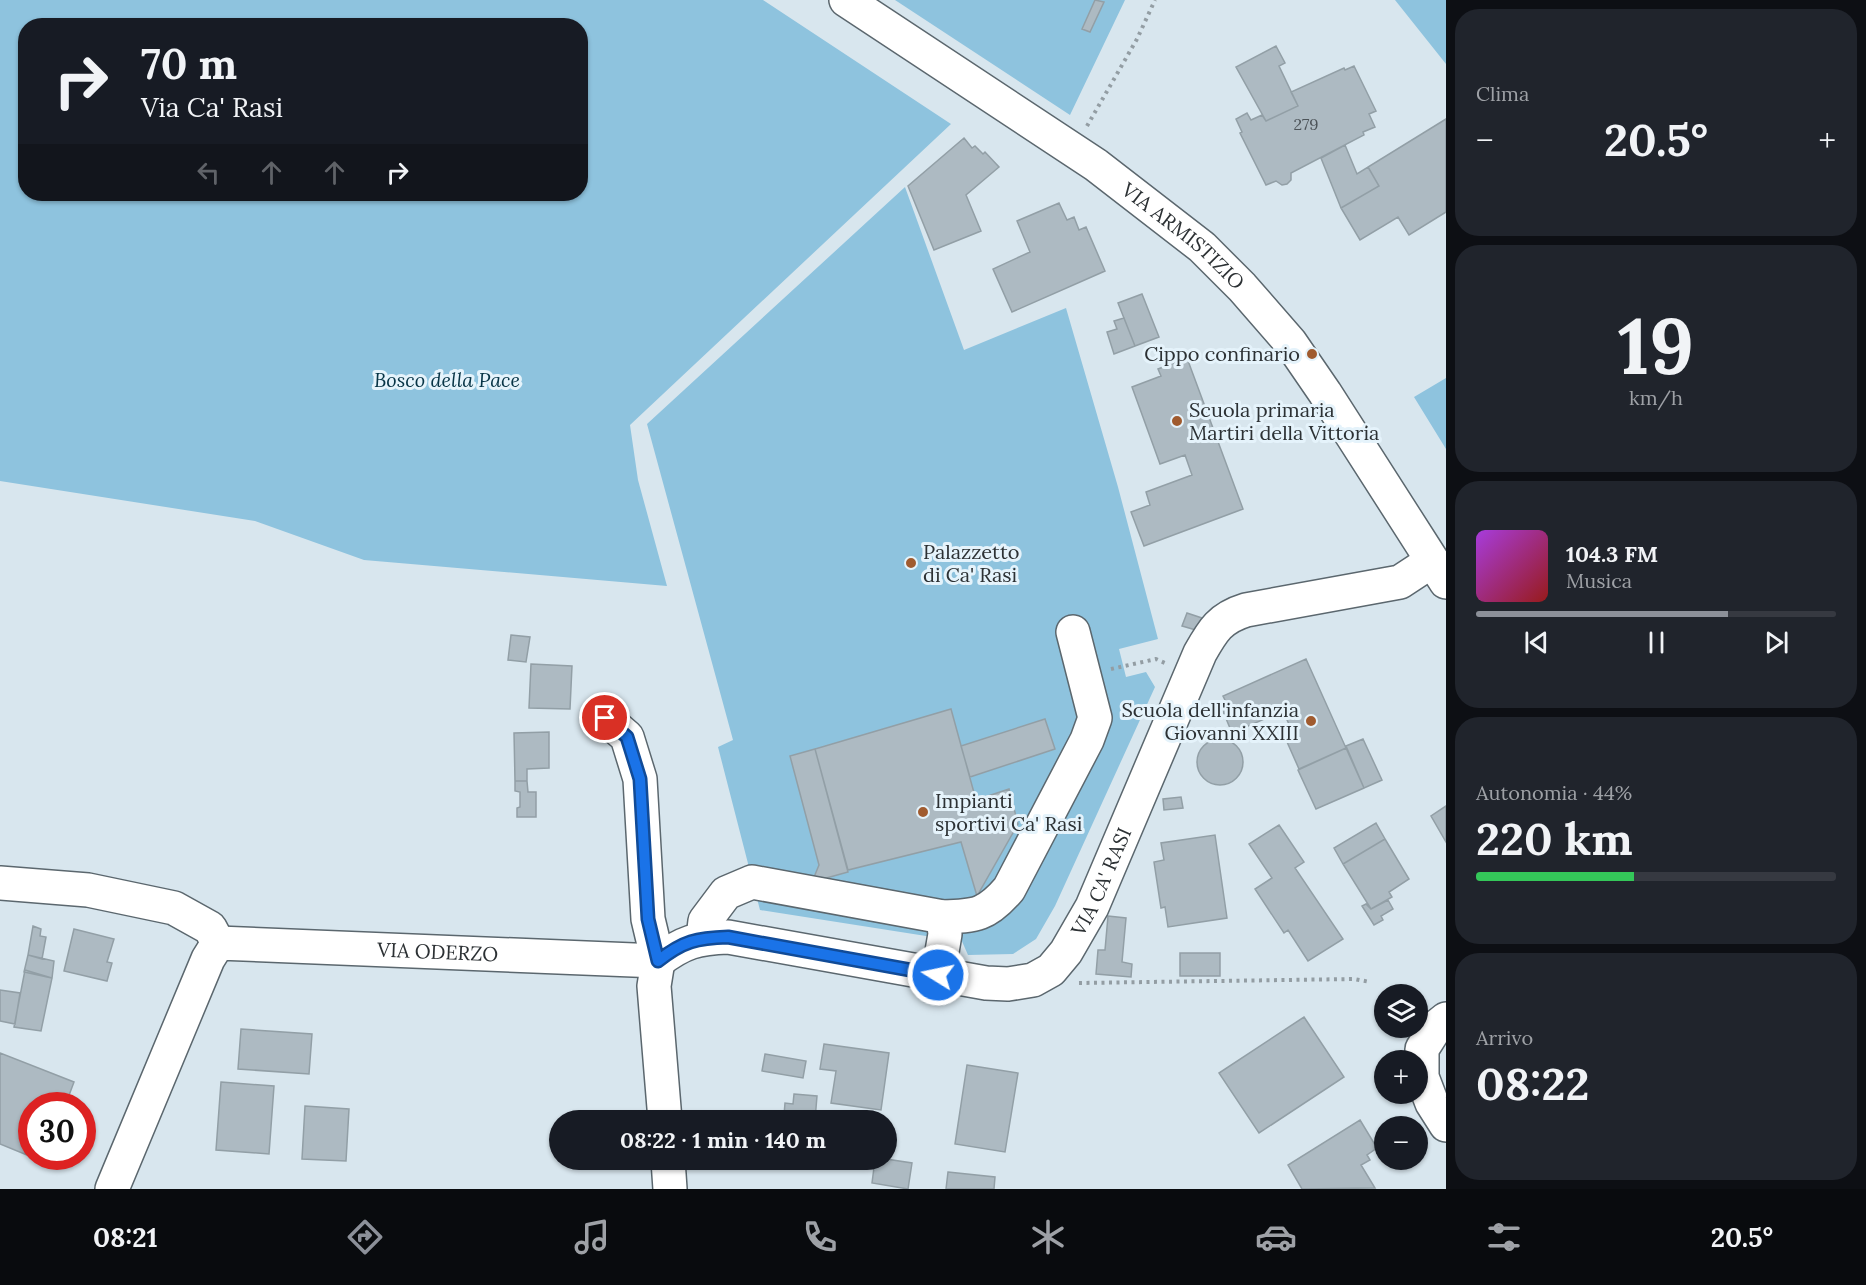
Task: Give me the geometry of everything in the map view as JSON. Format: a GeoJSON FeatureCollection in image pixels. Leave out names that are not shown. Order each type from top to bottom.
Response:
{"type":"FeatureCollection","features":[{"type":"Feature","properties":{"kind":"street","name":"VIA ARMISTIZIO"},"geometry":{"type":"LineString","coordinates":[[846,0],[1096,165],[1202,247],[1242,287],[1290,342],[1440,567]]}},
{"type":"Feature","properties":{"kind":"street","name":"VIA CA' RASI"},"geometry":{"type":"LineString","coordinates":[[658,961],[676,947],[703,938],[728,937],[938,975],[1008,984],[1033,980],[1051,970],[1066,952],[1092,907],[1191,672],[1214,629],[1233,615],[1400,582],[1440,567]]}},
{"type":"Feature","properties":{"kind":"street"},"geometry":{"type":"LineString","coordinates":[[703,938],[705,921],[726,893],[752,882],[943,917],[972,916],[995,905],[1009,888],[1087,740],[1095,718],[1072,632]]}},
{"type":"Feature","properties":{"kind":"street"},"geometry":{"type":"LineString","coordinates":[[605,718],[627,737],[640,779],[648,919],[658,961],[654,986],[664,1110]]}},
{"type":"Feature","properties":{"kind":"street"},"geometry":{"type":"LineString","coordinates":[[0,884],[88,891],[174,908],[210,928],[218,943],[208,959],[112,1189]]}},
{"type":"Feature","properties":{"kind":"street"},"geometry":{"type":"LineString","coordinates":[[938,975],[945,934],[943,917]]}},
{"type":"Feature","properties":{"kind":"street","name":"VIA ODERZO"},"geometry":{"type":"LineString","coordinates":[[218,943],[658,961]]}},
{"type":"Feature","properties":{"kind":"street"},"geometry":{"type":"LineString","coordinates":[[1446,1019],[1436,1027],[1422,1049],[1422,1077],[1432,1103],[1446,1125]]}},
{"type":"Feature","properties":{"kind":"street"},"geometry":{"type":"LineString","coordinates":[[669,1170],[670,1189]]}},
{"type":"Feature","properties":{"kind":"path"},"geometry":{"type":"LineString","coordinates":[[1084,132],[1137,39],[1155,0]]}},
{"type":"Feature","properties":{"kind":"path"},"geometry":{"type":"LineString","coordinates":[[1084,675],[1156,659],[1191,672]]}},
{"type":"Feature","properties":{"kind":"path"},"geometry":{"type":"LineString","coordinates":[[1051,970],[1062,980],[1074,983],[1354,979],[1370,982]]}},
{"type":"Feature","properties":{"kind":"green space","name":"Bosco della Pace"},"geometry":{"type":"Polygon","coordinates":[[[0,0],[763,0],[951,124],[630,425],[638,480],[667,586],[364,560],[255,521],[0,481],[0,0]]]}},
{"type":"Feature","properties":{"kind":"green space"},"geometry":{"type":"Polygon","coordinates":[[[895,0],[1125,0],[1070,115],[895,0]]]}},
{"type":"Feature","properties":{"kind":"green space"},"geometry":{"type":"Polygon","coordinates":[[[1395,0],[1446,0],[1446,64],[1395,0]]]}},
{"type":"Feature","properties":{"kind":"green space","name":"Palazzetto di Ca' Rasi"},"geometry":{"type":"Polygon","coordinates":[[[905,187],[964,350],[1066,308],[1118,487],[1158,639],[1119,649],[1126,677],[1146,672],[1155,687],[1055,906],[1036,939],[1013,954],[968,955],[957,930],[926,936],[760,910],[718,747],[733,740],[647,424],[905,187]]]}},
{"type":"Feature","properties":{"kind":"green space"},"geometry":{"type":"Polygon","coordinates":[[[1446,378],[1446,449],[1414,397],[1446,378]]]}},
{"type":"Feature","properties":{"kind":"building"},"geometry":{"type":"Polygon","coordinates":[[[1095,0],[1104,2],[1090,32],[1082,29],[1095,0]]]}},
{"type":"Feature","properties":{"kind":"building"},"geometry":{"type":"Polygon","coordinates":[[[1276,46],[1285,63],[1279,66],[1298,106],[1266,121],[1236,67],[1276,46]]]}},
{"type":"Feature","properties":{"kind":"building"},"geometry":{"type":"Polygon","coordinates":[[[1354,66],[1376,111],[1369,114],[1375,127],[1291,173],[1291,180],[1287,184],[1282,185],[1276,181],[1266,185],[1240,133],[1242,132],[1236,119],[1247,113],[1251,120],[1262,115],[1266,121],[1298,106],[1291,92],[1344,68],[1345,70],[1354,66]]]}},
{"type":"Feature","properties":{"kind":"building"},"geometry":{"type":"Polygon","coordinates":[[[1446,119],[1446,212],[1409,235],[1398,217],[1360,240],[1341,208],[1379,186],[1368,167],[1446,119]]]}},
{"type":"Feature","properties":{"kind":"building"},"geometry":{"type":"Polygon","coordinates":[[[964,138],[972,148],[975,146],[983,154],[985,152],[999,167],[966,195],[981,231],[934,250],[908,186],[964,138]]]}},
{"type":"Feature","properties":{"kind":"building"},"geometry":{"type":"Polygon","coordinates":[[[1345,145],[1357,174],[1368,167],[1379,186],[1341,208],[1321,158],[1345,145]]]}},
{"type":"Feature","properties":{"kind":"building"},"geometry":{"type":"Polygon","coordinates":[[[1059,203],[1067,220],[1074,217],[1079,230],[1086,227],[1105,271],[1012,312],[993,269],[1030,252],[1017,221],[1059,203]]]}},
{"type":"Feature","properties":{"kind":"building"},"geometry":{"type":"Polygon","coordinates":[[[1142,294],[1159,337],[1135,346],[1118,303],[1142,294]]]}},
{"type":"Feature","properties":{"kind":"building"},"geometry":{"type":"Polygon","coordinates":[[[1124,318],[1135,346],[1114,354],[1107,332],[1117,329],[1114,321],[1124,318]]]}},
{"type":"Feature","properties":{"kind":"building","name":"Scuola primaria Martiri della Vittoria"},"geometry":{"type":"Polygon","coordinates":[[[1187,358],[1243,509],[1144,546],[1131,512],[1150,505],[1146,492],[1192,475],[1185,455],[1160,464],[1132,387],[1161,376],[1158,369],[1187,358]]]}},
{"type":"Feature","properties":{"kind":"building"},"geometry":{"type":"Polygon","coordinates":[[[1187,613],[1202,618],[1196,630],[1182,626],[1187,613]]]}},
{"type":"Feature","properties":{"kind":"building"},"geometry":{"type":"Polygon","coordinates":[[[511,635],[530,637],[526,662],[508,660],[511,635]]]}},
{"type":"Feature","properties":{"kind":"building","name":"Scuola dell'infanzia Giovanni XXIII"},"geometry":{"type":"Polygon","coordinates":[[[1306,659],[1346,748],[1299,769],[1284,735],[1292,731],[1283,711],[1232,733],[1220,704],[1226,702],[1223,696],[1306,659]]]}},
{"type":"Feature","properties":{"kind":"building"},"geometry":{"type":"Polygon","coordinates":[[[531,664],[572,666],[570,709],[529,708],[531,664]]]}},
{"type":"Feature","properties":{"kind":"building","name":"Impianti sportivi Ca' Rasi"},"geometry":{"type":"Polygon","coordinates":[[[951,709],[976,800],[1009,789],[1018,824],[977,896],[961,842],[848,870],[815,749],[951,709]]]}},
{"type":"Feature","properties":{"kind":"building"},"geometry":{"type":"Polygon","coordinates":[[[1045,719],[1055,749],[970,777],[961,746],[1045,719]]]}},
{"type":"Feature","properties":{"kind":"building"},"geometry":{"type":"Polygon","coordinates":[[[549,732],[549,768],[527,769],[527,781],[515,781],[514,733],[549,732]]]}},
{"type":"Feature","properties":{"kind":"building"},"geometry":{"type":"Polygon","coordinates":[[[1220,739],[1236,746],[1243,762],[1236,778],[1220,785],[1204,778],[1197,762],[1204,746],[1220,739]]]}},
{"type":"Feature","properties":{"kind":"building"},"geometry":{"type":"Polygon","coordinates":[[[1363,739],[1382,780],[1364,788],[1346,746],[1363,739]]]}},
{"type":"Feature","properties":{"kind":"building"},"geometry":{"type":"Polygon","coordinates":[[[1346,748],[1364,788],[1316,809],[1298,770],[1346,748]]]}},
{"type":"Feature","properties":{"kind":"building"},"geometry":{"type":"Polygon","coordinates":[[[815,749],[848,872],[812,882],[819,865],[790,756],[815,749]]]}},
{"type":"Feature","properties":{"kind":"building"},"geometry":{"type":"Polygon","coordinates":[[[515,781],[527,781],[528,792],[536,792],[536,817],[517,817],[520,792],[515,791],[515,781]]]}},
{"type":"Feature","properties":{"kind":"building"},"geometry":{"type":"Polygon","coordinates":[[[1181,797],[1183,808],[1164,810],[1163,799],[1181,797]]]}},
{"type":"Feature","properties":{"kind":"building"},"geometry":{"type":"Polygon","coordinates":[[[1446,806],[1446,842],[1431,816],[1446,806]]]}},
{"type":"Feature","properties":{"kind":"building"},"geometry":{"type":"Polygon","coordinates":[[[1376,823],[1385,839],[1343,864],[1334,848],[1376,823]]]}},
{"type":"Feature","properties":{"kind":"building"},"geometry":{"type":"Polygon","coordinates":[[[1279,825],[1304,862],[1295,868],[1343,939],[1308,961],[1288,930],[1284,933],[1255,889],[1272,878],[1249,844],[1279,825]]]}},
{"type":"Feature","properties":{"kind":"building"},"geometry":{"type":"Polygon","coordinates":[[[1215,835],[1227,918],[1168,927],[1165,907],[1161,908],[1154,862],[1164,860],[1161,843],[1215,835]]]}},
{"type":"Feature","properties":{"kind":"building"},"geometry":{"type":"Polygon","coordinates":[[[1385,839],[1409,879],[1389,892],[1392,897],[1371,909],[1343,864],[1385,839]]]}},
{"type":"Feature","properties":{"kind":"building"},"geometry":{"type":"Polygon","coordinates":[[[1388,900],[1393,909],[1381,916],[1383,920],[1374,925],[1362,906],[1366,904],[1371,909],[1388,900]]]}},
{"type":"Feature","properties":{"kind":"building"},"geometry":{"type":"Polygon","coordinates":[[[1108,916],[1126,918],[1122,962],[1132,964],[1131,977],[1096,974],[1098,950],[1105,950],[1108,916]]]}},
{"type":"Feature","properties":{"kind":"building"},"geometry":{"type":"Polygon","coordinates":[[[33,926],[41,929],[40,936],[46,937],[42,959],[28,955],[33,926]]]}},
{"type":"Feature","properties":{"kind":"building"},"geometry":{"type":"Polygon","coordinates":[[[74,929],[114,939],[107,962],[112,963],[107,981],[64,971],[74,929]]]}},
{"type":"Feature","properties":{"kind":"building"},"geometry":{"type":"Polygon","coordinates":[[[1180,953],[1220,953],[1220,976],[1180,976],[1180,953]]]}},
{"type":"Feature","properties":{"kind":"building"},"geometry":{"type":"Polygon","coordinates":[[[28,955],[54,961],[52,978],[24,972],[28,955]]]}},
{"type":"Feature","properties":{"kind":"building"},"geometry":{"type":"Polygon","coordinates":[[[25,970],[52,978],[41,1031],[14,1027],[25,970]]]}},
{"type":"Feature","properties":{"kind":"building"},"geometry":{"type":"Polygon","coordinates":[[[0,990],[20,993],[15,1024],[0,1021],[0,990]]]}},
{"type":"Feature","properties":{"kind":"building"},"geometry":{"type":"Polygon","coordinates":[[[1304,1017],[1344,1077],[1259,1133],[1219,1073],[1304,1017]]]}},
{"type":"Feature","properties":{"kind":"building"},"geometry":{"type":"Polygon","coordinates":[[[241,1029],[312,1034],[309,1074],[238,1069],[241,1029]]]}},
{"type":"Feature","properties":{"kind":"building"},"geometry":{"type":"Polygon","coordinates":[[[824,1044],[889,1053],[881,1110],[831,1103],[836,1071],[820,1069],[824,1044]]]}},
{"type":"Feature","properties":{"kind":"building"},"geometry":{"type":"Polygon","coordinates":[[[0,1053],[74,1082],[70,1092],[18,1092],[18,1151],[0,1144],[0,1053]]]}},
{"type":"Feature","properties":{"kind":"building"},"geometry":{"type":"Polygon","coordinates":[[[765,1054],[806,1061],[803,1078],[762,1071],[765,1054]]]}},
{"type":"Feature","properties":{"kind":"building"},"geometry":{"type":"Polygon","coordinates":[[[967,1065],[1018,1073],[1005,1152],[955,1144],[967,1065]]]}},
{"type":"Feature","properties":{"kind":"building"},"geometry":{"type":"Polygon","coordinates":[[[221,1082],[274,1086],[269,1154],[216,1150],[221,1082]]]}},
{"type":"Feature","properties":{"kind":"building"},"geometry":{"type":"Polygon","coordinates":[[[794,1094],[817,1096],[816,1110],[784,1110],[785,1103],[793,1104],[794,1094]]]}},
{"type":"Feature","properties":{"kind":"building"},"geometry":{"type":"Polygon","coordinates":[[[305,1106],[349,1109],[346,1161],[302,1159],[305,1106]]]}},
{"type":"Feature","properties":{"kind":"building"},"geometry":{"type":"Polygon","coordinates":[[[1360,1120],[1374,1143],[1374,1150],[1367,1155],[1370,1160],[1361,1165],[1375,1188],[1302,1189],[1288,1165],[1360,1120]]]}},
{"type":"Feature","properties":{"kind":"building"},"geometry":{"type":"Polygon","coordinates":[[[897,1161],[912,1163],[908,1189],[872,1183],[874,1170],[897,1170],[897,1161]]]}},
{"type":"Feature","properties":{"kind":"building"},"geometry":{"type":"Polygon","coordinates":[[[948,1172],[995,1177],[994,1189],[946,1189],[948,1172]]]}},
{"type":"Feature","properties":{"kind":"place","name":"Cippo confinario"},"geometry":{"type":"Point","coordinates":[1312,354]}},
{"type":"Feature","properties":{"kind":"place","name":"Scuola primaria Martiri della Vittoria"},"geometry":{"type":"Point","coordinates":[1177,421]}},
{"type":"Feature","properties":{"kind":"place","name":"Palazzetto di Ca' Rasi"},"geometry":{"type":"Point","coordinates":[911,563]}},
{"type":"Feature","properties":{"kind":"place","name":"Scuola dell'infanzia Giovanni XXIII"},"geometry":{"type":"Point","coordinates":[1311,721]}},
{"type":"Feature","properties":{"kind":"place","name":"Impianti sportivi Ca' Rasi"},"geometry":{"type":"Point","coordinates":[923,812]}},
{"type":"Feature","properties":{"kind":"route"},"geometry":{"type":"LineString","coordinates":[[605,718],[627,737],[640,779],[648,919],[658,961],[676,947],[703,938],[728,937],[938,975]]}}]}
